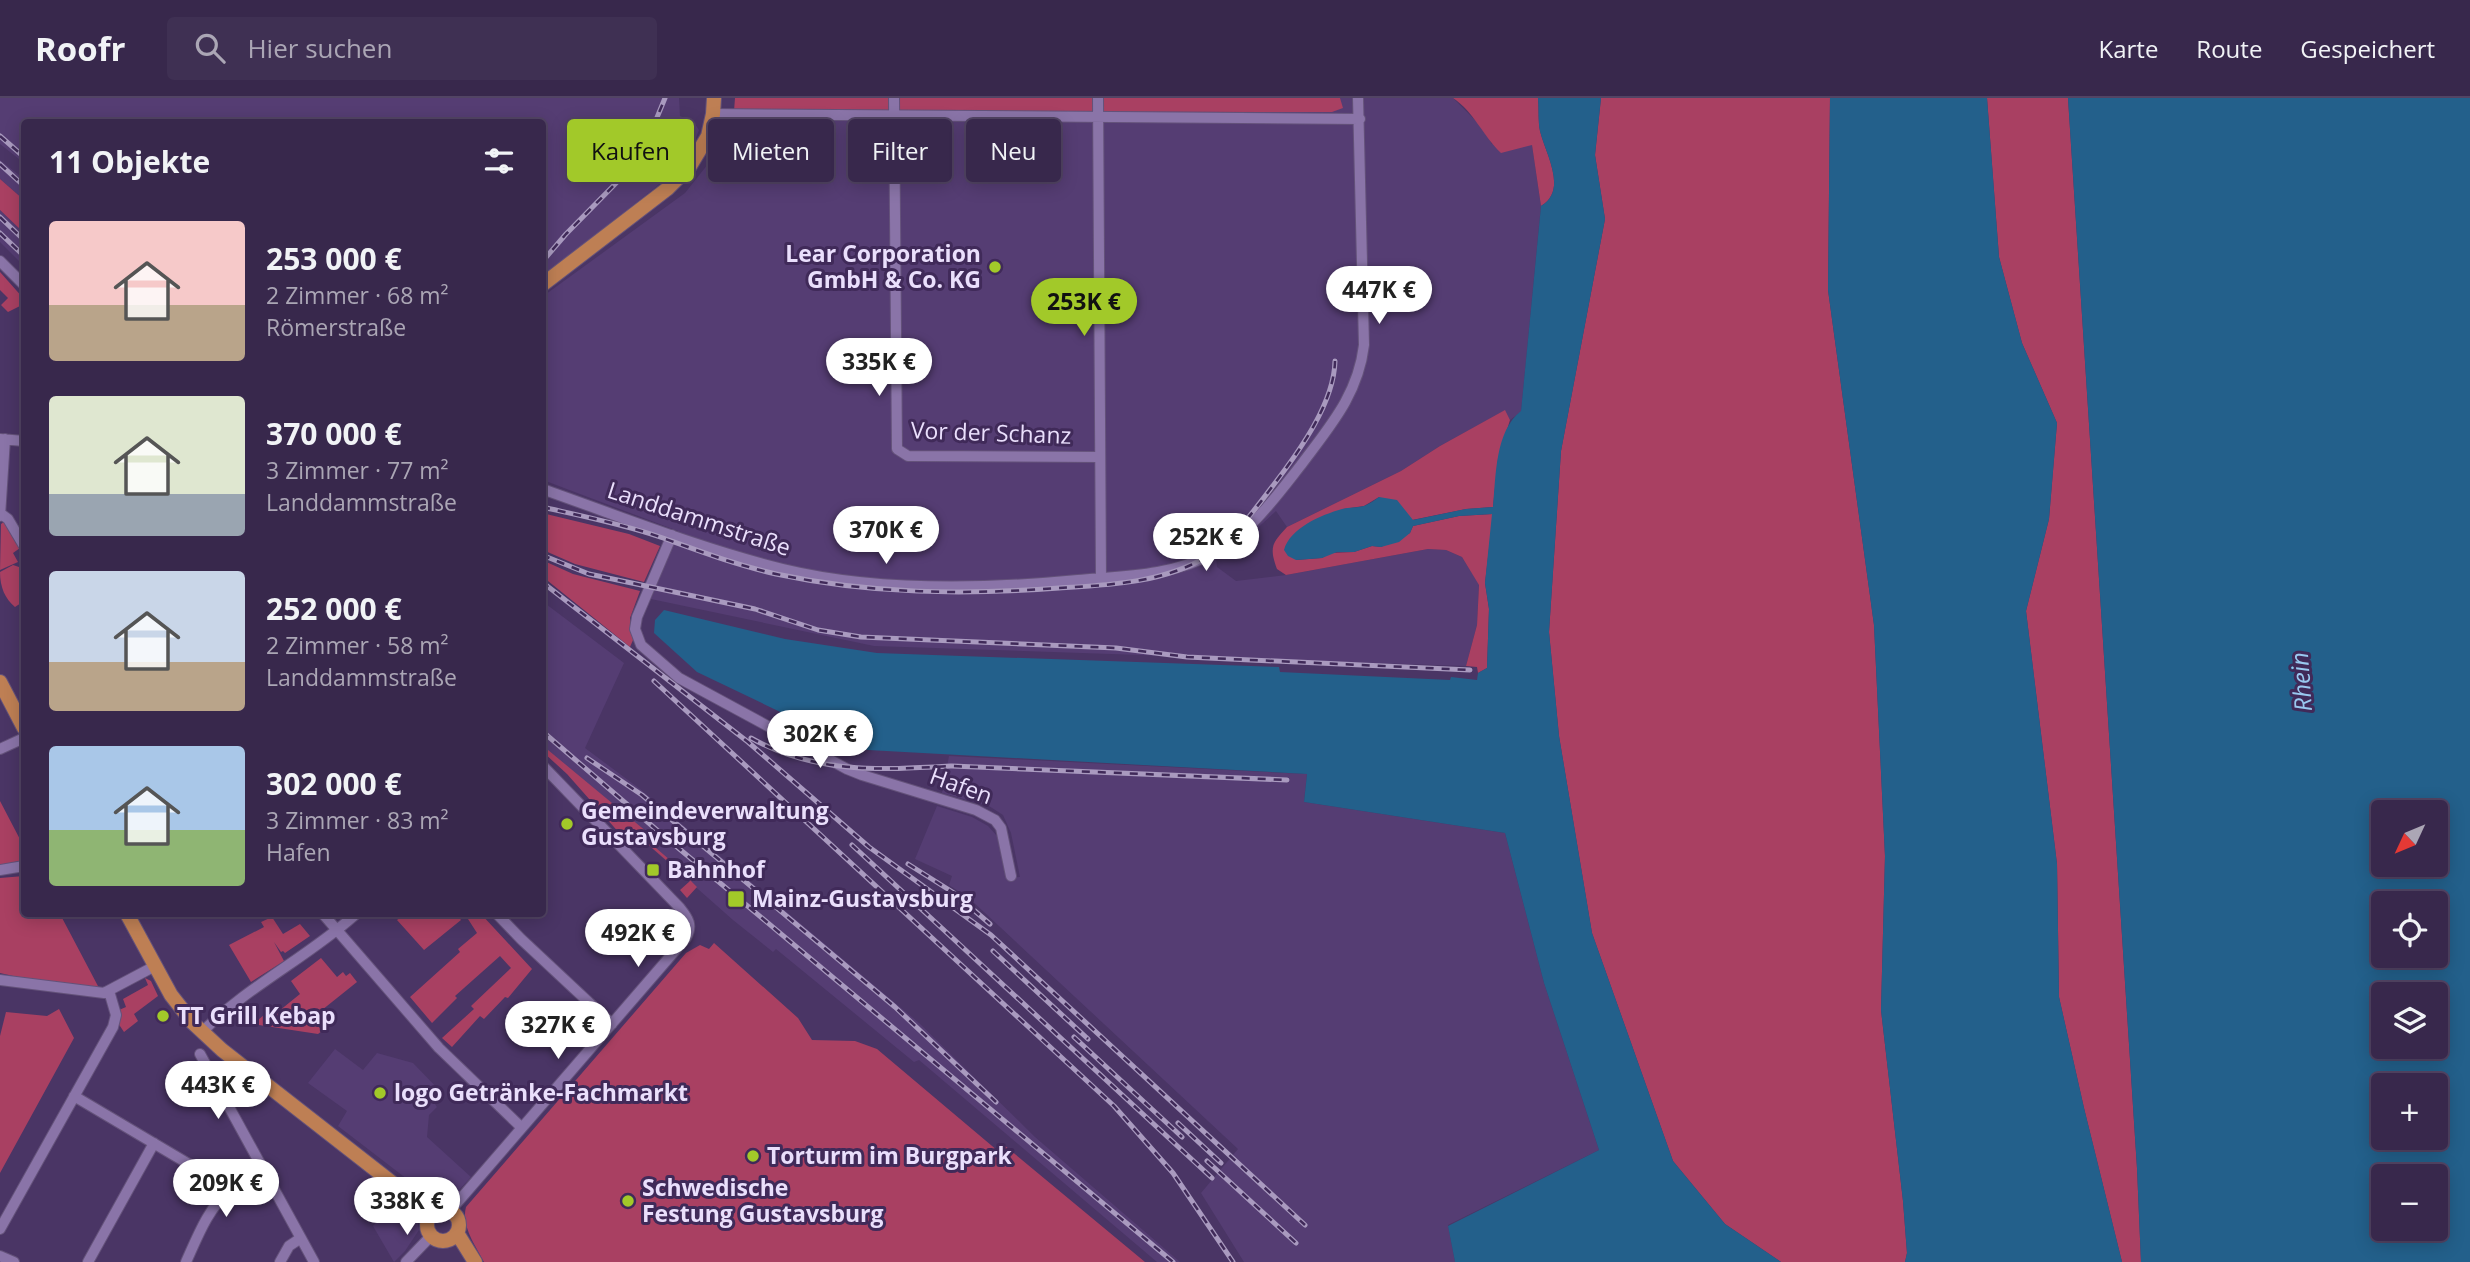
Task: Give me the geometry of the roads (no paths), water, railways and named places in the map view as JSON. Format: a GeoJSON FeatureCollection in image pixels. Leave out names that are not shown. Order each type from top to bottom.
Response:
{"type":"FeatureCollection","features":[{"type":"Feature","properties":{"kind":"main road"},"geometry":{"type":"LineString","coordinates":[[546,282],[678,179],[699,154],[708,136],[714,98]]}},
{"type":"Feature","properties":{"kind":"main road"},"geometry":{"type":"LineString","coordinates":[[0,682],[21,722]]}},
{"type":"Feature","properties":{"kind":"main road"},"geometry":{"type":"LineString","coordinates":[[129,917],[175,1001],[202,1032],[430,1215]]}},
{"type":"Feature","properties":{"kind":"main road"},"geometry":{"type":"LineString","coordinates":[[453,1236],[440,1241],[432,1236],[427,1228],[430,1215],[440,1209],[450,1211],[458,1221],[453,1236],[464,1262]]}},
{"type":"Feature","properties":{"kind":"main road"},"geometry":{"type":"LineString","coordinates":[[453,1236],[475,1262]]}},
{"type":"Feature","properties":{"kind":"street","name":"Vor der Schanz"},"geometry":{"type":"LineString","coordinates":[[894,98],[897,449],[908,456],[1100,457]]}},
{"type":"Feature","properties":{"kind":"street"},"geometry":{"type":"LineString","coordinates":[[1098,98],[1101,578]]}},
{"type":"Feature","properties":{"kind":"street","name":"Landdammstraße"},"geometry":{"type":"LineString","coordinates":[[546,490],[727,554],[831,578],[970,587],[1138,575],[1178,567],[1211,555],[1251,524],[1277,497],[1343,408],[1362,367],[1364,345],[1358,98]]}},
{"type":"Feature","properties":{"kind":"street"},"geometry":{"type":"LineString","coordinates":[[713,114],[1360,119]]}},
{"type":"Feature","properties":{"kind":"street"},"geometry":{"type":"LineString","coordinates":[[0,261],[21,282]]}},
{"type":"Feature","properties":{"kind":"street"},"geometry":{"type":"LineString","coordinates":[[21,442],[2,439],[0,515],[8,519],[21,540]]}},
{"type":"Feature","properties":{"kind":"street","name":"Hafen"},"geometry":{"type":"LineString","coordinates":[[672,535],[637,617],[635,629],[641,645],[679,678],[848,769],[988,816],[1000,828],[1012,876]]}},
{"type":"Feature","properties":{"kind":"street"},"geometry":{"type":"LineString","coordinates":[[0,749],[21,739]]}},
{"type":"Feature","properties":{"kind":"street"},"geometry":{"type":"LineString","coordinates":[[450,1211],[686,938],[690,927],[680,908],[546,769]]}},
{"type":"Feature","properties":{"kind":"street"},"geometry":{"type":"LineString","coordinates":[[0,870],[21,866]]}},
{"type":"Feature","properties":{"kind":"street"},"geometry":{"type":"LineString","coordinates":[[326,917],[439,1048],[521,1127]]}},
{"type":"Feature","properties":{"kind":"street"},"geometry":{"type":"LineString","coordinates":[[202,1032],[230,1007],[352,917]]}},
{"type":"Feature","properties":{"kind":"street"},"geometry":{"type":"LineString","coordinates":[[500,917],[612,1024]]}},
{"type":"Feature","properties":{"kind":"street"},"geometry":{"type":"LineString","coordinates":[[0,980],[95,993],[110,991],[155,966]]}},
{"type":"Feature","properties":{"kind":"street"},"geometry":{"type":"LineString","coordinates":[[0,1229],[113,1027],[116,1014],[110,991]]}},
{"type":"Feature","properties":{"kind":"street"},"geometry":{"type":"LineString","coordinates":[[201,1054],[314,1262]]}},
{"type":"Feature","properties":{"kind":"street"},"geometry":{"type":"LineString","coordinates":[[74,1096],[231,1189]]}},
{"type":"Feature","properties":{"kind":"street"},"geometry":{"type":"LineString","coordinates":[[89,1262],[154,1143]]}},
{"type":"Feature","properties":{"kind":"street"},"geometry":{"type":"LineString","coordinates":[[186,1262],[209,1216],[231,1189],[264,1174]]}},
{"type":"Feature","properties":{"kind":"street"},"geometry":{"type":"LineString","coordinates":[[406,1262],[432,1236]]}},
{"type":"Feature","properties":{"kind":"street"},"geometry":{"type":"LineString","coordinates":[[280,1262],[289,1246],[301,1238]]}},
{"type":"Feature","properties":{"kind":"street"},"geometry":{"type":"LineString","coordinates":[[0,1256],[14,1262]]}},
{"type":"Feature","properties":{"kind":"water"},"geometry":{"type":"Polygon","coordinates":[[[1538,98],[1601,98],[1595,155],[1605,219],[1561,451],[1549,632],[1559,736],[1592,933],[1673,1161],[1725,1224],[1781,1262],[1455,1262],[1448,1226],[1599,1150],[1544,983],[1505,833],[1304,802],[1307,774],[868,750],[843,742],[697,672],[654,633],[655,620],[664,610],[785,639],[877,653],[1279,667],[1280,672],[1477,680],[1478,673],[1487,668],[1489,609],[1485,583],[1492,514],[1459,516],[1413,526],[1410,533],[1399,542],[1354,552],[1337,552],[1322,558],[1296,560],[1284,550],[1293,535],[1307,524],[1342,509],[1364,506],[1379,497],[1397,500],[1413,520],[1466,509],[1493,507],[1498,455],[1506,430],[1521,411],[1541,206],[1549,199],[1554,182],[1540,131],[1538,98]]]}},
{"type":"Feature","properties":{"kind":"water"},"geometry":{"type":"Polygon","coordinates":[[[1830,98],[1987,98],[1999,257],[2022,343],[2057,423],[2049,519],[2026,611],[2057,864],[2059,997],[2122,1262],[1905,1262],[1907,1253],[1903,1201],[1881,1010],[1885,856],[1874,625],[1828,290],[1830,98]]]}},
{"type":"Feature","properties":{"kind":"water","name":"Rhein"},"geometry":{"type":"Polygon","coordinates":[[[2068,98],[2470,98],[2470,1262],[2141,1262],[2068,98]]]}},
{"type":"Feature","properties":{"kind":"railway"},"geometry":{"type":"LineString","coordinates":[[546,257],[623,176],[649,137],[665,98]]}},
{"type":"Feature","properties":{"kind":"railway"},"geometry":{"type":"LineString","coordinates":[[0,136],[21,154]]}},
{"type":"Feature","properties":{"kind":"railway"},"geometry":{"type":"LineString","coordinates":[[0,164],[21,183]]}},
{"type":"Feature","properties":{"kind":"railway"},"geometry":{"type":"LineString","coordinates":[[0,217],[21,237]]}},
{"type":"Feature","properties":{"kind":"railway"},"geometry":{"type":"LineString","coordinates":[[0,233],[21,253]]}},
{"type":"Feature","properties":{"kind":"railway"},"geometry":{"type":"LineString","coordinates":[[546,508],[631,528],[776,574],[847,586],[988,592],[1136,581],[1191,565],[1217,550],[1235,533],[1305,441],[1329,393],[1335,361]]}},
{"type":"Feature","properties":{"kind":"railway"},"geometry":{"type":"LineString","coordinates":[[546,557],[589,574],[755,609],[818,630],[861,637],[1116,648],[1187,657],[1470,670]]}},
{"type":"Feature","properties":{"kind":"railway"},"geometry":{"type":"LineString","coordinates":[[546,585],[748,742],[869,847],[991,935],[1305,1225]]}},
{"type":"Feature","properties":{"kind":"railway"},"geometry":{"type":"LineString","coordinates":[[654,681],[1114,1106],[1173,1173],[1233,1262]]}},
{"type":"Feature","properties":{"kind":"railway"},"geometry":{"type":"LineString","coordinates":[[546,734],[1173,1262]]}},
{"type":"Feature","properties":{"kind":"railway"},"geometry":{"type":"LineString","coordinates":[[751,738],[799,758],[849,767],[952,766],[1287,780]]}},
{"type":"Feature","properties":{"kind":"railway"},"geometry":{"type":"LineString","coordinates":[[587,758],[642,795],[895,1007],[996,1102]]}},
{"type":"Feature","properties":{"kind":"railway"},"geometry":{"type":"LineString","coordinates":[[852,845],[1212,1178]]}},
{"type":"Feature","properties":{"kind":"railway"},"geometry":{"type":"LineString","coordinates":[[908,864],[954,893],[990,924]]}},
{"type":"Feature","properties":{"kind":"railway"},"geometry":{"type":"LineString","coordinates":[[993,951],[1088,1039]]}},
{"type":"Feature","properties":{"kind":"railway"},"geometry":{"type":"LineString","coordinates":[[1074,1037],[1182,1137]]}},
{"type":"Feature","properties":{"kind":"railway"},"geometry":{"type":"LineString","coordinates":[[1178,1123],[1221,1163]]}},
{"type":"Feature","properties":{"kind":"railway"},"geometry":{"type":"LineString","coordinates":[[1207,1161],[1296,1243]]}},
{"type":"Feature","properties":{"kind":"place","name":"Lear Corporation GmbH & Co. KG"},"geometry":{"type":"Point","coordinates":[995,267]}},
{"type":"Feature","properties":{"kind":"place","name":"Gemeindeverwaltung Gustavsburg"},"geometry":{"type":"Point","coordinates":[567,824]}},
{"type":"Feature","properties":{"kind":"place","name":"Bahnhof"},"geometry":{"type":"Point","coordinates":[653,870]}},
{"type":"Feature","properties":{"kind":"place","name":"Mainz-Gustavsburg"},"geometry":{"type":"Point","coordinates":[736,899]}},
{"type":"Feature","properties":{"kind":"place","name":"TT Grill Kebap"},"geometry":{"type":"Point","coordinates":[163,1016]}},
{"type":"Feature","properties":{"kind":"place","name":"logo Getränke-Fachmarkt"},"geometry":{"type":"Point","coordinates":[380,1093]}},
{"type":"Feature","properties":{"kind":"place","name":"Torturm im Burgpark"},"geometry":{"type":"Point","coordinates":[753,1156]}},
{"type":"Feature","properties":{"kind":"place","name":"Schwedische Festung Gustavsburg"},"geometry":{"type":"Point","coordinates":[628,1201]}}]}
